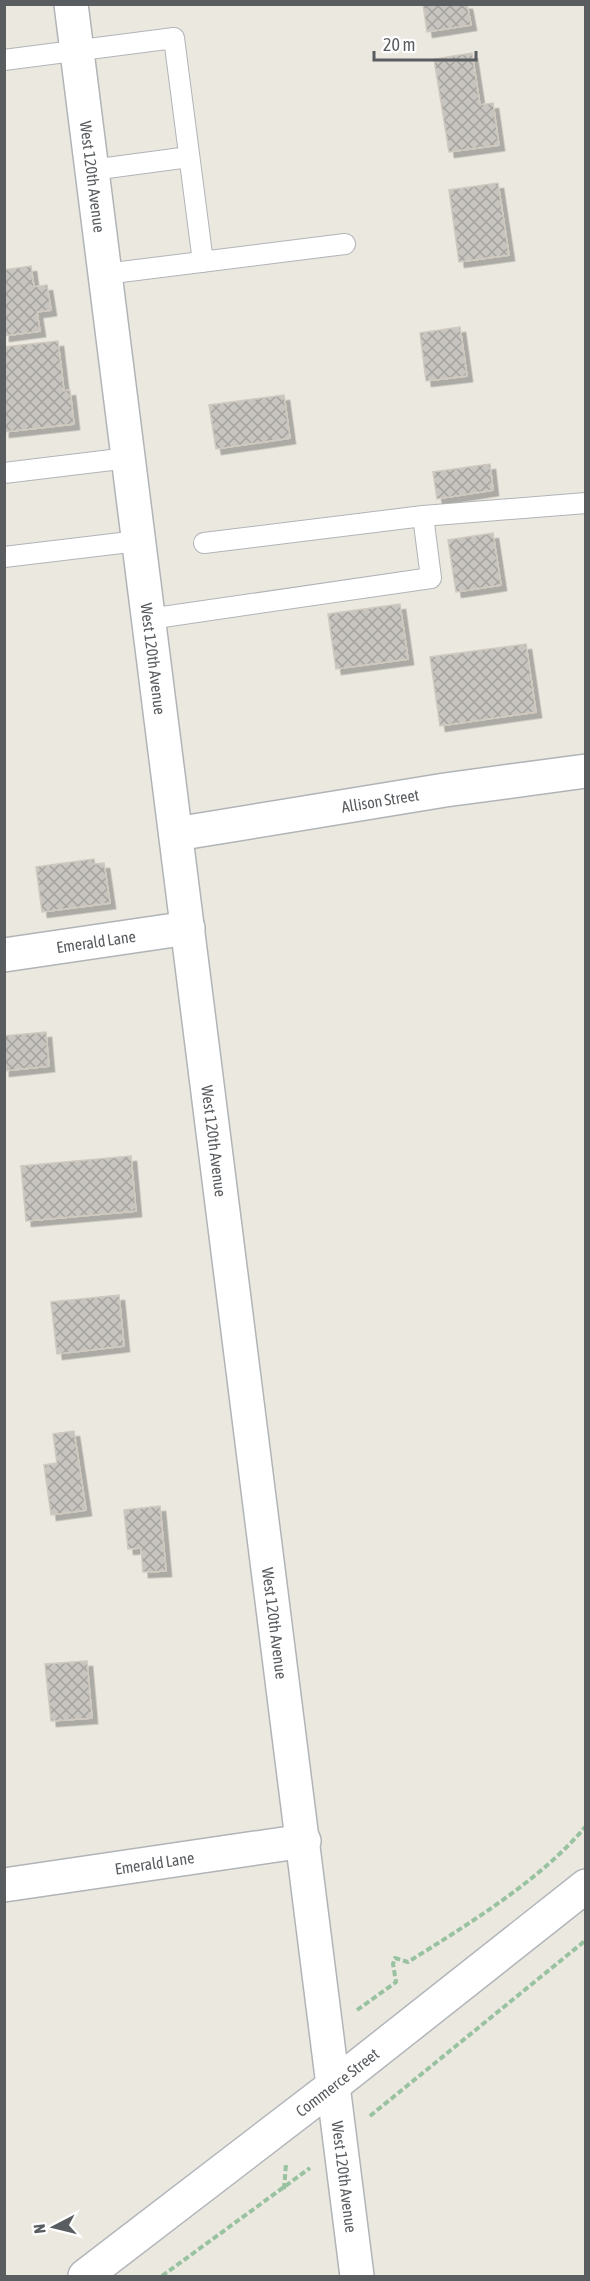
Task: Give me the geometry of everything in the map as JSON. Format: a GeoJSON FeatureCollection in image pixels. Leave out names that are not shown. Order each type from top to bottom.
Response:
{"type":"FeatureCollection","features":[{"type":"Feature","properties":{"kind":"street","name":"West 120th Avenue"},"geometry":{"type":"LineString","coordinates":[[71,4],[304,1841],[357,2277]]}},
{"type":"Feature","properties":{"kind":"street","name":"Allison Street"},"geometry":{"type":"LineString","coordinates":[[176,834],[445,790],[585,771]]}},
{"type":"Feature","properties":{"kind":"street","name":"Emerald Lane"},"geometry":{"type":"LineString","coordinates":[[4,955],[188,928]]}},
{"type":"Feature","properties":{"kind":"street","name":"Emerald Lane"},"geometry":{"type":"LineString","coordinates":[[4,1885],[304,1841]]}},
{"type":"Feature","properties":{"kind":"street","name":"Commerce Street"},"geometry":{"type":"LineString","coordinates":[[85,2277],[334,2085],[585,1886]]}},
{"type":"Feature","properties":{"kind":"lane"},"geometry":{"type":"LineString","coordinates":[[4,60],[174,38],[203,262]]}},
{"type":"Feature","properties":{"kind":"lane"},"geometry":{"type":"LineString","coordinates":[[92,170],[189,157]]}},
{"type":"Feature","properties":{"kind":"lane"},"geometry":{"type":"LineString","coordinates":[[105,274],[345,244]]}},
{"type":"Feature","properties":{"kind":"lane"},"geometry":{"type":"LineString","coordinates":[[4,473],[128,458]]}},
{"type":"Feature","properties":{"kind":"lane"},"geometry":{"type":"LineString","coordinates":[[204,543],[423,516],[585,503]]}},
{"type":"Feature","properties":{"kind":"lane"},"geometry":{"type":"LineString","coordinates":[[148,619],[430,578],[423,516]]}},
{"type":"Feature","properties":{"kind":"lane"},"geometry":{"type":"LineString","coordinates":[[4,557],[138,541]]}},
{"type":"Feature","properties":{"kind":"path"},"geometry":{"type":"LineString","coordinates":[[162,2277],[271,2195],[284,2190],[341,2144],[367,2118],[585,1940]]}},
{"type":"Feature","properties":{"kind":"building"},"geometry":{"type":"Polygon","coordinates":[[[423,4],[467,4],[471,25],[427,32],[423,4]]]}},
{"type":"Feature","properties":{"kind":"building"},"geometry":{"type":"Polygon","coordinates":[[[472,53],[480,105],[493,103],[499,145],[449,152],[434,59],[472,53]]]}},
{"type":"Feature","properties":{"kind":"building"},"geometry":{"type":"Polygon","coordinates":[[[498,183],[509,255],[459,262],[449,190],[498,183]]]}},
{"type":"Feature","properties":{"kind":"building"},"geometry":{"type":"Polygon","coordinates":[[[31,266],[34,287],[47,285],[51,310],[37,312],[40,331],[4,336],[4,270],[31,266]]]}},
{"type":"Feature","properties":{"kind":"building"},"geometry":{"type":"Polygon","coordinates":[[[460,327],[467,376],[426,381],[420,333],[460,327]]]}},
{"type":"Feature","properties":{"kind":"building"},"geometry":{"type":"Polygon","coordinates":[[[58,341],[64,391],[70,390],[74,424],[4,432],[4,347],[58,341]]]}},
{"type":"Feature","properties":{"kind":"building"},"geometry":{"type":"Polygon","coordinates":[[[284,395],[290,438],[216,449],[209,405],[284,395]]]}},
{"type":"Feature","properties":{"kind":"building"},"geometry":{"type":"Polygon","coordinates":[[[490,464],[493,490],[437,499],[433,472],[490,464]]]}},
{"type":"Feature","properties":{"kind":"building"},"geometry":{"type":"Polygon","coordinates":[[[493,533],[501,585],[456,592],[448,540],[493,533]]]}},
{"type":"Feature","properties":{"kind":"building"},"geometry":{"type":"Polygon","coordinates":[[[400,604],[408,659],[336,669],[328,614],[400,604]]]}},
{"type":"Feature","properties":{"kind":"building"},"geometry":{"type":"Polygon","coordinates":[[[526,644],[536,712],[440,726],[430,657],[526,644]]]}},
{"type":"Feature","properties":{"kind":"building"},"geometry":{"type":"Polygon","coordinates":[[[94,859],[95,864],[104,863],[110,903],[42,912],[36,867],[94,859]]]}},
{"type":"Feature","properties":{"kind":"building"},"geometry":{"type":"Polygon","coordinates":[[[46,1032],[49,1066],[4,1071],[4,1036],[46,1032]]]}},
{"type":"Feature","properties":{"kind":"building"},"geometry":{"type":"Polygon","coordinates":[[[131,1156],[136,1211],[26,1221],[21,1166],[131,1156]]]}},
{"type":"Feature","properties":{"kind":"building"},"geometry":{"type":"Polygon","coordinates":[[[119,1295],[124,1346],[57,1354],[51,1302],[119,1295]]]}},
{"type":"Feature","properties":{"kind":"building"},"geometry":{"type":"Polygon","coordinates":[[[74,1431],[86,1510],[51,1515],[44,1465],[57,1463],[53,1434],[74,1431]]]}},
{"type":"Feature","properties":{"kind":"building"},"geometry":{"type":"Polygon","coordinates":[[[160,1506],[166,1571],[143,1572],[141,1548],[128,1549],[124,1510],[160,1506]]]}},
{"type":"Feature","properties":{"kind":"building"},"geometry":{"type":"Polygon","coordinates":[[[87,1661],[92,1718],[51,1721],[45,1664],[87,1661]]]}}]}
